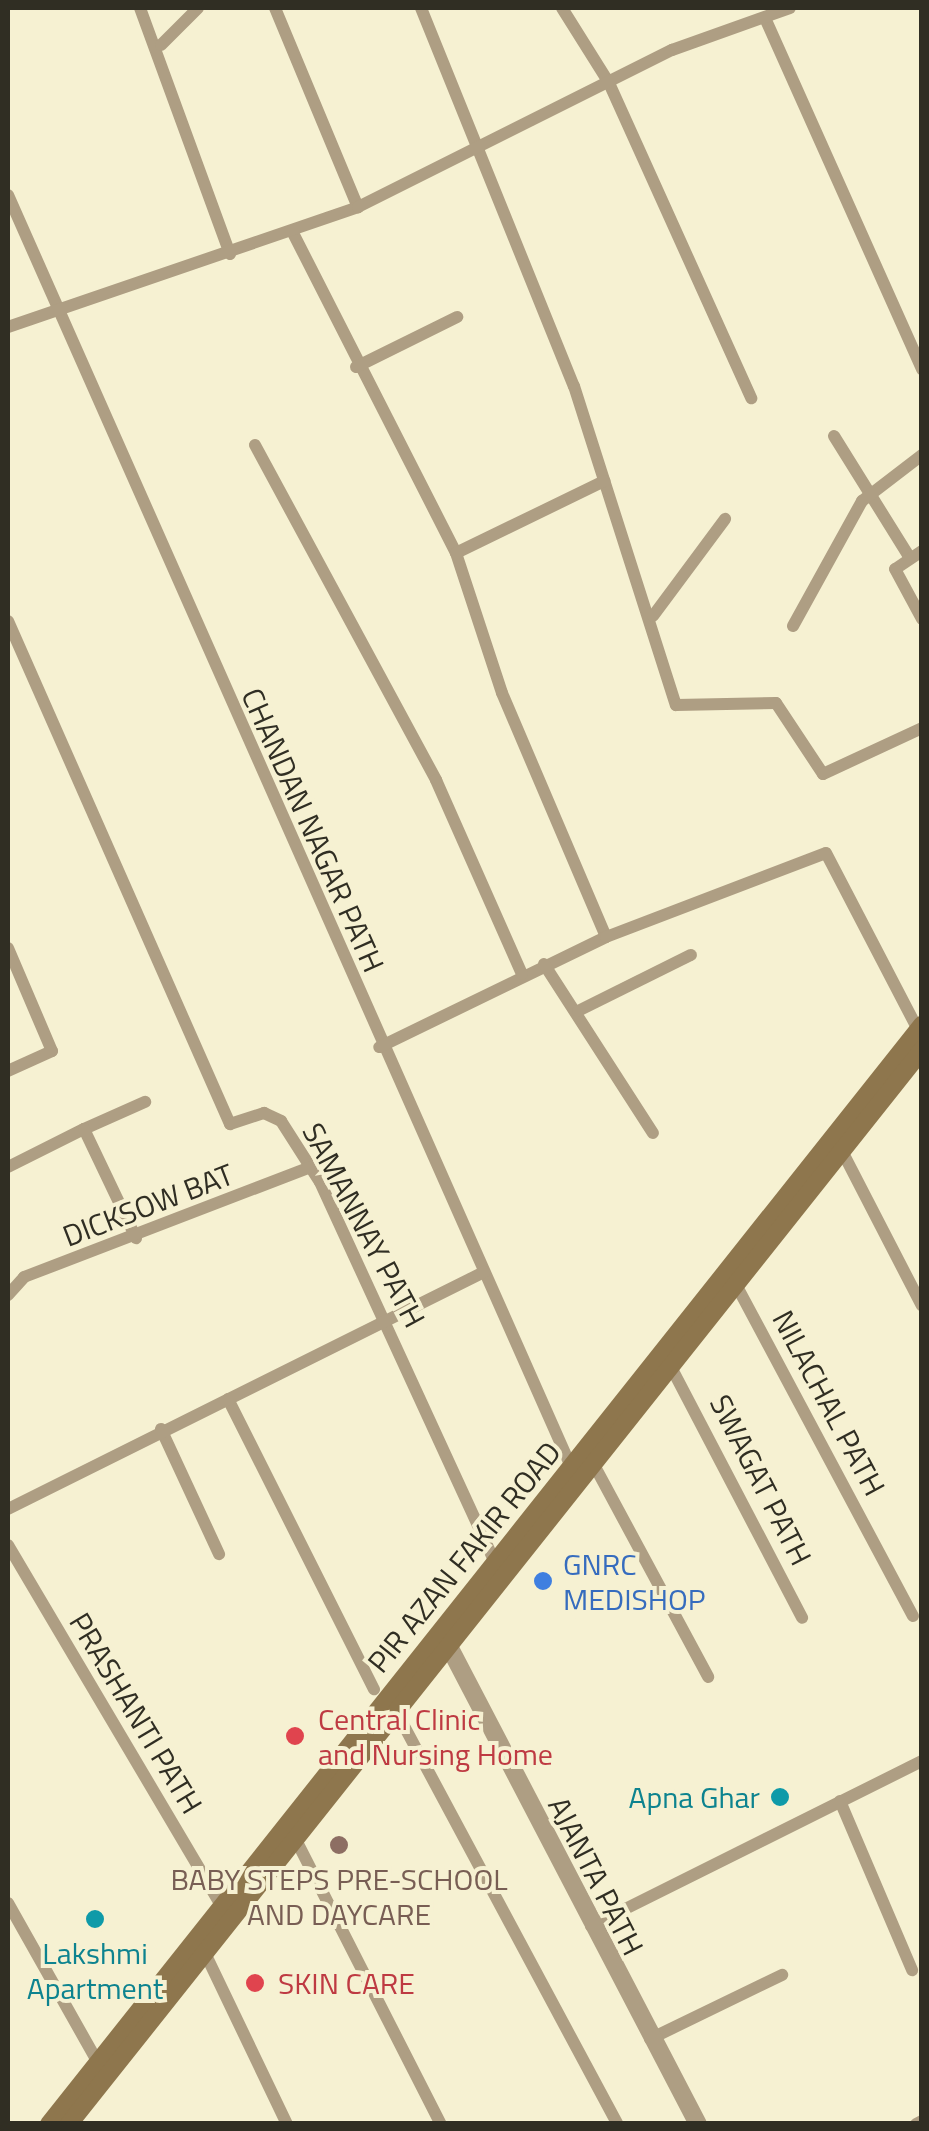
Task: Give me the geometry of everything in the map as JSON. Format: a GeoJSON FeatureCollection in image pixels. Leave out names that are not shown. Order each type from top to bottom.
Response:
{"type":"FeatureCollection","features":[{"type":"Feature","properties":{"kind":"main road","name":"PIR AZAN FAKIR ROAD"},"geometry":{"type":"LineString","coordinates":[[836,1146],[920,1028]]}},
{"type":"Feature","properties":{"kind":"main road","name":"PIR AZAN FAKIR ROAD"},"geometry":{"type":"LineString","coordinates":[[69,2124],[396,1711],[498,1570],[731,1276],[836,1146],[922,1050]]}},
{"type":"Feature","properties":{"kind":"main road","name":"PIR AZAN FAKIR ROAD"},"geometry":{"type":"LineString","coordinates":[[575,1475],[593,1464],[671,1366],[731,1276]]}},
{"type":"Feature","properties":{"kind":"main road","name":"PIR AZAN FAKIR ROAD"},"geometry":{"type":"LineString","coordinates":[[50,2124],[222,1907],[446,1642]]}},
{"type":"Feature","properties":{"kind":"street"},"geometry":{"type":"LineString","coordinates":[[140,8],[161,45],[230,254]]}},
{"type":"Feature","properties":{"kind":"street"},"geometry":{"type":"LineString","coordinates":[[161,45],[198,8]]}},
{"type":"Feature","properties":{"kind":"street"},"geometry":{"type":"LineString","coordinates":[[276,8],[358,207]]}},
{"type":"Feature","properties":{"kind":"street"},"geometry":{"type":"LineString","coordinates":[[421,8],[480,148],[654,616],[676,705],[776,703],[823,774],[922,728]]}},
{"type":"Feature","properties":{"kind":"street"},"geometry":{"type":"LineString","coordinates":[[562,8],[609,84],[751,398]]}},
{"type":"Feature","properties":{"kind":"street"},"geometry":{"type":"LineString","coordinates":[[8,327],[61,314],[358,207],[609,84],[790,8]]}},
{"type":"Feature","properties":{"kind":"street"},"geometry":{"type":"LineString","coordinates":[[766,18],[908,350],[922,369]]}},
{"type":"Feature","properties":{"kind":"street","name":"CHANDAN NAGAR PATH"},"geometry":{"type":"LineString","coordinates":[[8,195],[174,587],[294,833],[378,1047],[575,1475]]}},
{"type":"Feature","properties":{"kind":"street"},"geometry":{"type":"LineString","coordinates":[[292,230],[356,367],[456,554],[502,693],[606,937]]}},
{"type":"Feature","properties":{"kind":"street"},"geometry":{"type":"LineString","coordinates":[[356,367],[457,317]]}},
{"type":"Feature","properties":{"kind":"street"},"geometry":{"type":"LineString","coordinates":[[908,350],[922,341]]}},
{"type":"Feature","properties":{"kind":"street"},"geometry":{"type":"LineString","coordinates":[[834,436],[868,496],[916,554],[895,568],[922,620]]}},
{"type":"Feature","properties":{"kind":"street"},"geometry":{"type":"LineString","coordinates":[[255,445],[436,780],[522,974]]}},
{"type":"Feature","properties":{"kind":"street"},"geometry":{"type":"LineString","coordinates":[[793,626],[868,496],[922,456]]}},
{"type":"Feature","properties":{"kind":"street"},"geometry":{"type":"LineString","coordinates":[[456,554],[604,481]]}},
{"type":"Feature","properties":{"kind":"street"},"geometry":{"type":"LineString","coordinates":[[654,616],[724,519]]}},
{"type":"Feature","properties":{"kind":"street","name":"SAMANNAY PATH"},"geometry":{"type":"LineString","coordinates":[[8,621],[230,1124],[264,1113],[281,1121],[310,1166],[390,1323],[498,1570]]}},
{"type":"Feature","properties":{"kind":"street"},"geometry":{"type":"LineString","coordinates":[[378,1047],[522,974],[606,937],[826,853],[920,1028]]}},
{"type":"Feature","properties":{"kind":"street"},"geometry":{"type":"LineString","coordinates":[[8,948],[52,1051],[8,1071]]}},
{"type":"Feature","properties":{"kind":"street"},"geometry":{"type":"LineString","coordinates":[[578,1011],[691,954]]}},
{"type":"Feature","properties":{"kind":"street"},"geometry":{"type":"LineString","coordinates":[[544,964],[653,1132]]}},
{"type":"Feature","properties":{"kind":"street"},"geometry":{"type":"LineString","coordinates":[[8,1167],[145,1102]]}},
{"type":"Feature","properties":{"kind":"street"},"geometry":{"type":"LineString","coordinates":[[84,1129],[136,1238]]}},
{"type":"Feature","properties":{"kind":"street"},"geometry":{"type":"LineString","coordinates":[[836,1146],[922,1306]]}},
{"type":"Feature","properties":{"kind":"street","name":"DICKSOW BAT"},"geometry":{"type":"LineString","coordinates":[[8,1296],[24,1278],[136,1238],[310,1166]]}},
{"type":"Feature","properties":{"kind":"street"},"geometry":{"type":"LineString","coordinates":[[9,1503],[390,1323],[484,1272]]}},
{"type":"Feature","properties":{"kind":"street","name":"NILACHAL PATH"},"geometry":{"type":"LineString","coordinates":[[731,1276],[913,1616]]}},
{"type":"Feature","properties":{"kind":"street","name":"SWAGAT PATH"},"geometry":{"type":"LineString","coordinates":[[671,1366],[802,1618]]}},
{"type":"Feature","properties":{"kind":"street"},"geometry":{"type":"LineString","coordinates":[[228,1399],[374,1688]]}},
{"type":"Feature","properties":{"kind":"street"},"geometry":{"type":"LineString","coordinates":[[161,1429],[219,1554]]}},
{"type":"Feature","properties":{"kind":"street"},"geometry":{"type":"LineString","coordinates":[[593,1464],[708,1677]]}},
{"type":"Feature","properties":{"kind":"street","name":"PRASHANTI PATH"},"geometry":{"type":"LineString","coordinates":[[8,1545],[222,1907]]}},
{"type":"Feature","properties":{"kind":"street","name":"AJANTA PATH"},"geometry":{"type":"LineString","coordinates":[[446,1642],[650,2039],[698,2124]]}},
{"type":"Feature","properties":{"kind":"street"},"geometry":{"type":"LineString","coordinates":[[396,1711],[617,2124]]}},
{"type":"Feature","properties":{"kind":"street"},"geometry":{"type":"LineString","coordinates":[[591,1926],[922,1761]]}},
{"type":"Feature","properties":{"kind":"street"},"geometry":{"type":"LineString","coordinates":[[840,1801],[912,1970]]}},
{"type":"Feature","properties":{"kind":"street"},"geometry":{"type":"LineString","coordinates":[[296,1838],[442,2124]]}},
{"type":"Feature","properties":{"kind":"street"},"geometry":{"type":"LineString","coordinates":[[8,1903],[98,2063]]}},
{"type":"Feature","properties":{"kind":"street"},"geometry":{"type":"LineString","coordinates":[[204,1952],[287,2124]]}},
{"type":"Feature","properties":{"kind":"street"},"geometry":{"type":"LineString","coordinates":[[650,2039],[782,1976]]}},
{"type":"Feature","properties":{"kind":"place","name":"GNRC MEDISHOP"},"geometry":{"type":"Point","coordinates":[543,1581]}},
{"type":"Feature","properties":{"kind":"place","name":"Central Clinic and Nursing Home"},"geometry":{"type":"Point","coordinates":[295,1736]}},
{"type":"Feature","properties":{"kind":"place","name":"Apna Ghar"},"geometry":{"type":"Point","coordinates":[780,1797]}},
{"type":"Feature","properties":{"kind":"place","name":"BABY STEPS PRE-SCHOOL AND DAYCARE"},"geometry":{"type":"Point","coordinates":[339,1845]}},
{"type":"Feature","properties":{"kind":"place","name":"Lakshmi Apartment"},"geometry":{"type":"Point","coordinates":[95,1919]}},
{"type":"Feature","properties":{"kind":"place","name":"SKIN CARE"},"geometry":{"type":"Point","coordinates":[255,1983]}}]}
